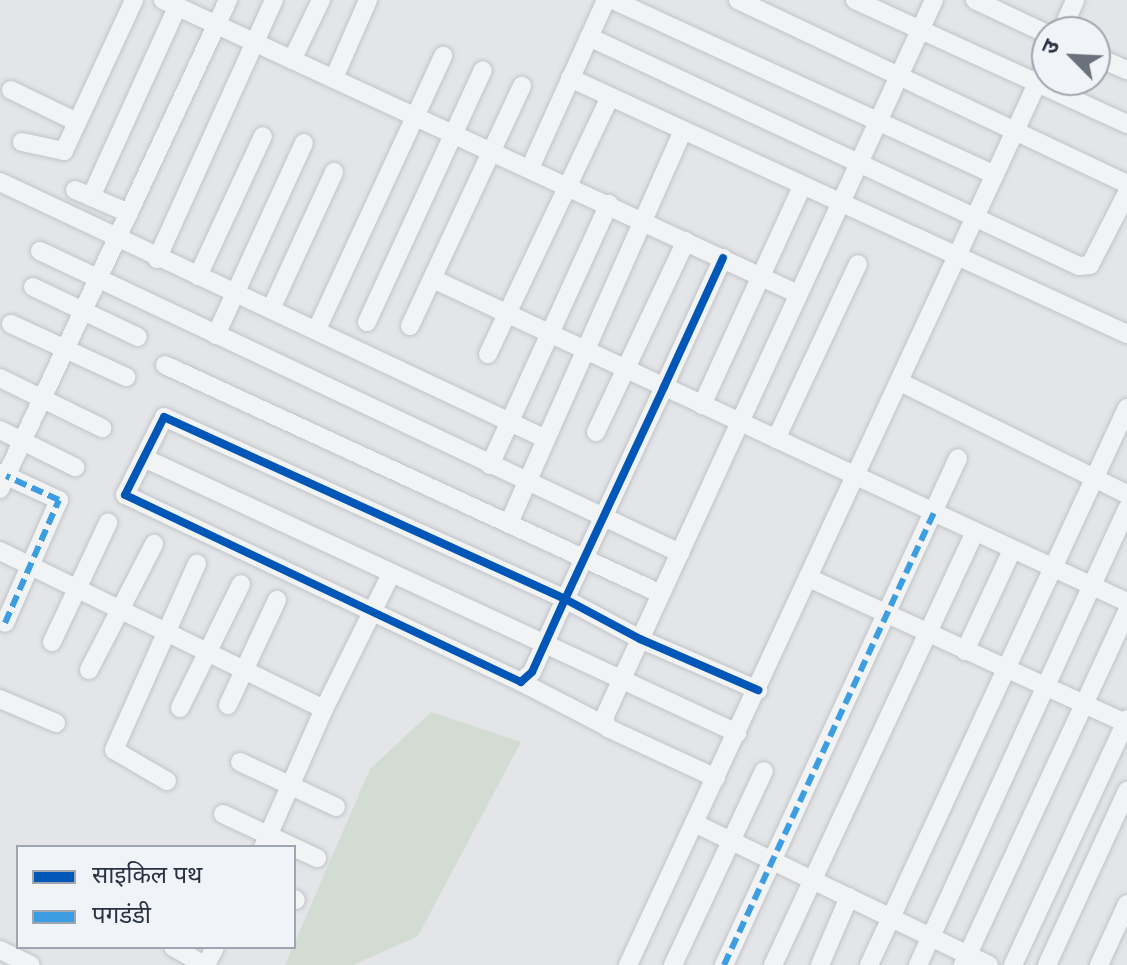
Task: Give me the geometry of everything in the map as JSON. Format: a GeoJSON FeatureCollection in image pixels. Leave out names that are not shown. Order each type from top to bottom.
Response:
{"type":"FeatureCollection","features":[{"type":"Feature","properties":{"kind":"street"},"geometry":{"type":"LineString","coordinates":[[22,142],[61,153],[134,0]]}},
{"type":"Feature","properties":{"kind":"street"},"geometry":{"type":"LineString","coordinates":[[5,623],[33,567],[59,500],[2,479],[228,0]]}},
{"type":"Feature","properties":{"kind":"street"},"geometry":{"type":"LineString","coordinates":[[157,259],[274,0]]}},
{"type":"Feature","properties":{"kind":"street"},"geometry":{"type":"LineString","coordinates":[[292,60],[321,0]]}},
{"type":"Feature","properties":{"kind":"street"},"geometry":{"type":"LineString","coordinates":[[334,78],[368,0]]}},
{"type":"Feature","properties":{"kind":"street"},"geometry":{"type":"LineString","coordinates":[[531,166],[606,0]]}},
{"type":"Feature","properties":{"kind":"street"},"geometry":{"type":"LineString","coordinates":[[613,0],[995,175]]}},
{"type":"Feature","properties":{"kind":"street"},"geometry":{"type":"LineString","coordinates":[[738,0],[1016,128],[1127,184]]}},
{"type":"Feature","properties":{"kind":"street"},"geometry":{"type":"LineString","coordinates":[[855,0],[1031,77]]}},
{"type":"Feature","properties":{"kind":"street"},"geometry":{"type":"LineString","coordinates":[[606,726],[640,639],[934,0]]}},
{"type":"Feature","properties":{"kind":"street"},"geometry":{"type":"LineString","coordinates":[[975,0],[1031,26]]}},
{"type":"Feature","properties":{"kind":"street"},"geometry":{"type":"LineString","coordinates":[[129,213],[83,193],[179,4],[215,26],[455,131],[798,294]]}},
{"type":"Feature","properties":{"kind":"street"},"geometry":{"type":"LineString","coordinates":[[589,37],[1085,267],[1127,193]]}},
{"type":"Feature","properties":{"kind":"street"},"geometry":{"type":"LineString","coordinates":[[317,329],[443,56]]}},
{"type":"Feature","properties":{"kind":"street"},"geometry":{"type":"LineString","coordinates":[[367,322],[483,70]]}},
{"type":"Feature","properties":{"kind":"street"},"geometry":{"type":"LineString","coordinates":[[570,78],[840,205],[1127,334],[1127,317]]}},
{"type":"Feature","properties":{"kind":"street"},"geometry":{"type":"LineString","coordinates":[[410,326],[522,86]]}},
{"type":"Feature","properties":{"kind":"street"},"geometry":{"type":"LineString","coordinates":[[11,90],[77,122]]}},
{"type":"Feature","properties":{"kind":"street"},"geometry":{"type":"LineString","coordinates":[[628,965],[811,579],[1031,95]]}},
{"type":"Feature","properties":{"kind":"street"},"geometry":{"type":"LineString","coordinates":[[1070,96],[1127,124]]}},
{"type":"Feature","properties":{"kind":"street"},"geometry":{"type":"LineString","coordinates":[[488,354],[610,97]]}},
{"type":"Feature","properties":{"kind":"street"},"geometry":{"type":"LineString","coordinates":[[509,523],[683,131]]}},
{"type":"Feature","properties":{"kind":"street"},"geometry":{"type":"LineString","coordinates":[[198,276],[263,136]]}},
{"type":"Feature","properties":{"kind":"street"},"geometry":{"type":"LineString","coordinates":[[216,335],[304,143]]}},
{"type":"Feature","properties":{"kind":"street"},"geometry":{"type":"LineString","coordinates":[[271,309],[334,172]]}},
{"type":"Feature","properties":{"kind":"street"},"geometry":{"type":"LineString","coordinates":[[0,182],[157,259],[317,329],[546,439]]}},
{"type":"Feature","properties":{"kind":"street"},"geometry":{"type":"LineString","coordinates":[[702,405],[802,187]]}},
{"type":"Feature","properties":{"kind":"street"},"geometry":{"type":"LineString","coordinates":[[490,465],[609,204]]}},
{"type":"Feature","properties":{"kind":"street"},"geometry":{"type":"LineString","coordinates":[[596,432],[686,241]]}},
{"type":"Feature","properties":{"kind":"street"},"geometry":{"type":"LineString","coordinates":[[40,251],[680,553]]}},
{"type":"Feature","properties":{"kind":"street"},"geometry":{"type":"LineString","coordinates":[[521,682],[545,644],[723,258]]}},
{"type":"Feature","properties":{"kind":"street"},"geometry":{"type":"LineString","coordinates":[[776,439],[858,264]]}},
{"type":"Feature","properties":{"kind":"street"},"geometry":{"type":"LineString","coordinates":[[433,279],[1127,602]]}},
{"type":"Feature","properties":{"kind":"street"},"geometry":{"type":"LineString","coordinates":[[33,287],[138,337]]}},
{"type":"Feature","properties":{"kind":"street"},"geometry":{"type":"LineString","coordinates":[[11,324],[126,377]]}},
{"type":"Feature","properties":{"kind":"street"},"geometry":{"type":"LineString","coordinates":[[165,365],[661,594]]}},
{"type":"Feature","properties":{"kind":"street"},"geometry":{"type":"LineString","coordinates":[[0,378],[102,428]]}},
{"type":"Feature","properties":{"kind":"street"},"geometry":{"type":"LineString","coordinates":[[900,382],[1127,494]]}},
{"type":"Feature","properties":{"kind":"street"},"geometry":{"type":"LineString","coordinates":[[869,965],[1003,669],[1127,408]]}},
{"type":"Feature","properties":{"kind":"street"},"geometry":{"type":"LineString","coordinates":[[716,778],[521,682],[369,616],[125,495],[164,417],[565,599],[640,639],[758,690]]}},
{"type":"Feature","properties":{"kind":"street"},"geometry":{"type":"LineString","coordinates":[[0,430],[75,467]]}},
{"type":"Feature","properties":{"kind":"street"},"geometry":{"type":"LineString","coordinates":[[144,458],[737,733]]}},
{"type":"Feature","properties":{"kind":"street"},"geometry":{"type":"LineString","coordinates":[[724,965],[958,458]]}},
{"type":"Feature","properties":{"kind":"street"},"geometry":{"type":"LineString","coordinates":[[918,965],[1127,509]]}},
{"type":"Feature","properties":{"kind":"street"},"geometry":{"type":"LineString","coordinates":[[52,642],[108,523]]}},
{"type":"Feature","properties":{"kind":"street"},"geometry":{"type":"LineString","coordinates":[[773,965],[809,880],[975,532]]}},
{"type":"Feature","properties":{"kind":"street"},"geometry":{"type":"LineString","coordinates":[[89,670],[154,544]]}},
{"type":"Feature","properties":{"kind":"street"},"geometry":{"type":"LineString","coordinates":[[965,651],[1012,550]]}},
{"type":"Feature","properties":{"kind":"street"},"geometry":{"type":"LineString","coordinates":[[0,551],[246,668],[324,709]]}},
{"type":"Feature","properties":{"kind":"street"},"geometry":{"type":"LineString","coordinates":[[167,781],[114,750],[197,564]]}},
{"type":"Feature","properties":{"kind":"street"},"geometry":{"type":"LineString","coordinates":[[223,814],[266,840],[324,709],[391,574]]}},
{"type":"Feature","properties":{"kind":"street"},"geometry":{"type":"LineString","coordinates":[[811,579],[1003,669],[1126,722],[1013,965]]}},
{"type":"Feature","properties":{"kind":"street"},"geometry":{"type":"LineString","coordinates":[[180,708],[241,584]]}},
{"type":"Feature","properties":{"kind":"street"},"geometry":{"type":"LineString","coordinates":[[228,705],[277,600]]}},
{"type":"Feature","properties":{"kind":"street"},"geometry":{"type":"LineString","coordinates":[[965,960],[1127,612]]}},
{"type":"Feature","properties":{"kind":"street"},"geometry":{"type":"LineString","coordinates":[[0,699],[56,723]]}},
{"type":"Feature","properties":{"kind":"street"},"geometry":{"type":"LineString","coordinates":[[240,762],[336,807]]}},
{"type":"Feature","properties":{"kind":"street"},"geometry":{"type":"LineString","coordinates":[[673,965],[764,771]]}},
{"type":"Feature","properties":{"kind":"street"},"geometry":{"type":"LineString","coordinates":[[1047,965],[1127,791]]}},
{"type":"Feature","properties":{"kind":"street"},"geometry":{"type":"LineString","coordinates":[[694,823],[931,937],[965,960],[989,965]]}},
{"type":"Feature","properties":{"kind":"street"},"geometry":{"type":"LineString","coordinates":[[296,851],[317,858]]}},
{"type":"Feature","properties":{"kind":"street"},"geometry":{"type":"LineString","coordinates":[[820,965],[849,897]]}},
{"type":"Feature","properties":{"kind":"street"},"geometry":{"type":"LineString","coordinates":[[1099,965],[1127,904]]}},
{"type":"Feature","properties":{"kind":"street"},"geometry":{"type":"LineString","coordinates":[[177,949],[205,965]]}},
{"type":"Feature","properties":{"kind":"street"},"geometry":{"type":"LineString","coordinates":[[0,950],[25,964]]}},
{"type":"Feature","properties":{"kind":"shaded area"},"geometry":{"type":"Polygon","coordinates":[[[431,712],[521,742],[418,936],[353,965],[285,965],[292,949],[296,949],[296,940],[370,769],[431,712]]]}},
{"type":"Feature","properties":{"kind":"marked path"},"geometry":{"type":"LineString","coordinates":[[5,623],[59,500],[6,476]]}},
{"type":"Feature","properties":{"kind":"marked path"},"geometry":{"type":"LineString","coordinates":[[724,965],[934,513]]}},
{"type":"Feature","properties":{"kind":"cycle path"},"geometry":{"type":"LineString","coordinates":[[723,258],[565,599],[532,672],[521,682],[125,495],[164,417],[565,599],[640,639],[758,690]]}}]}
